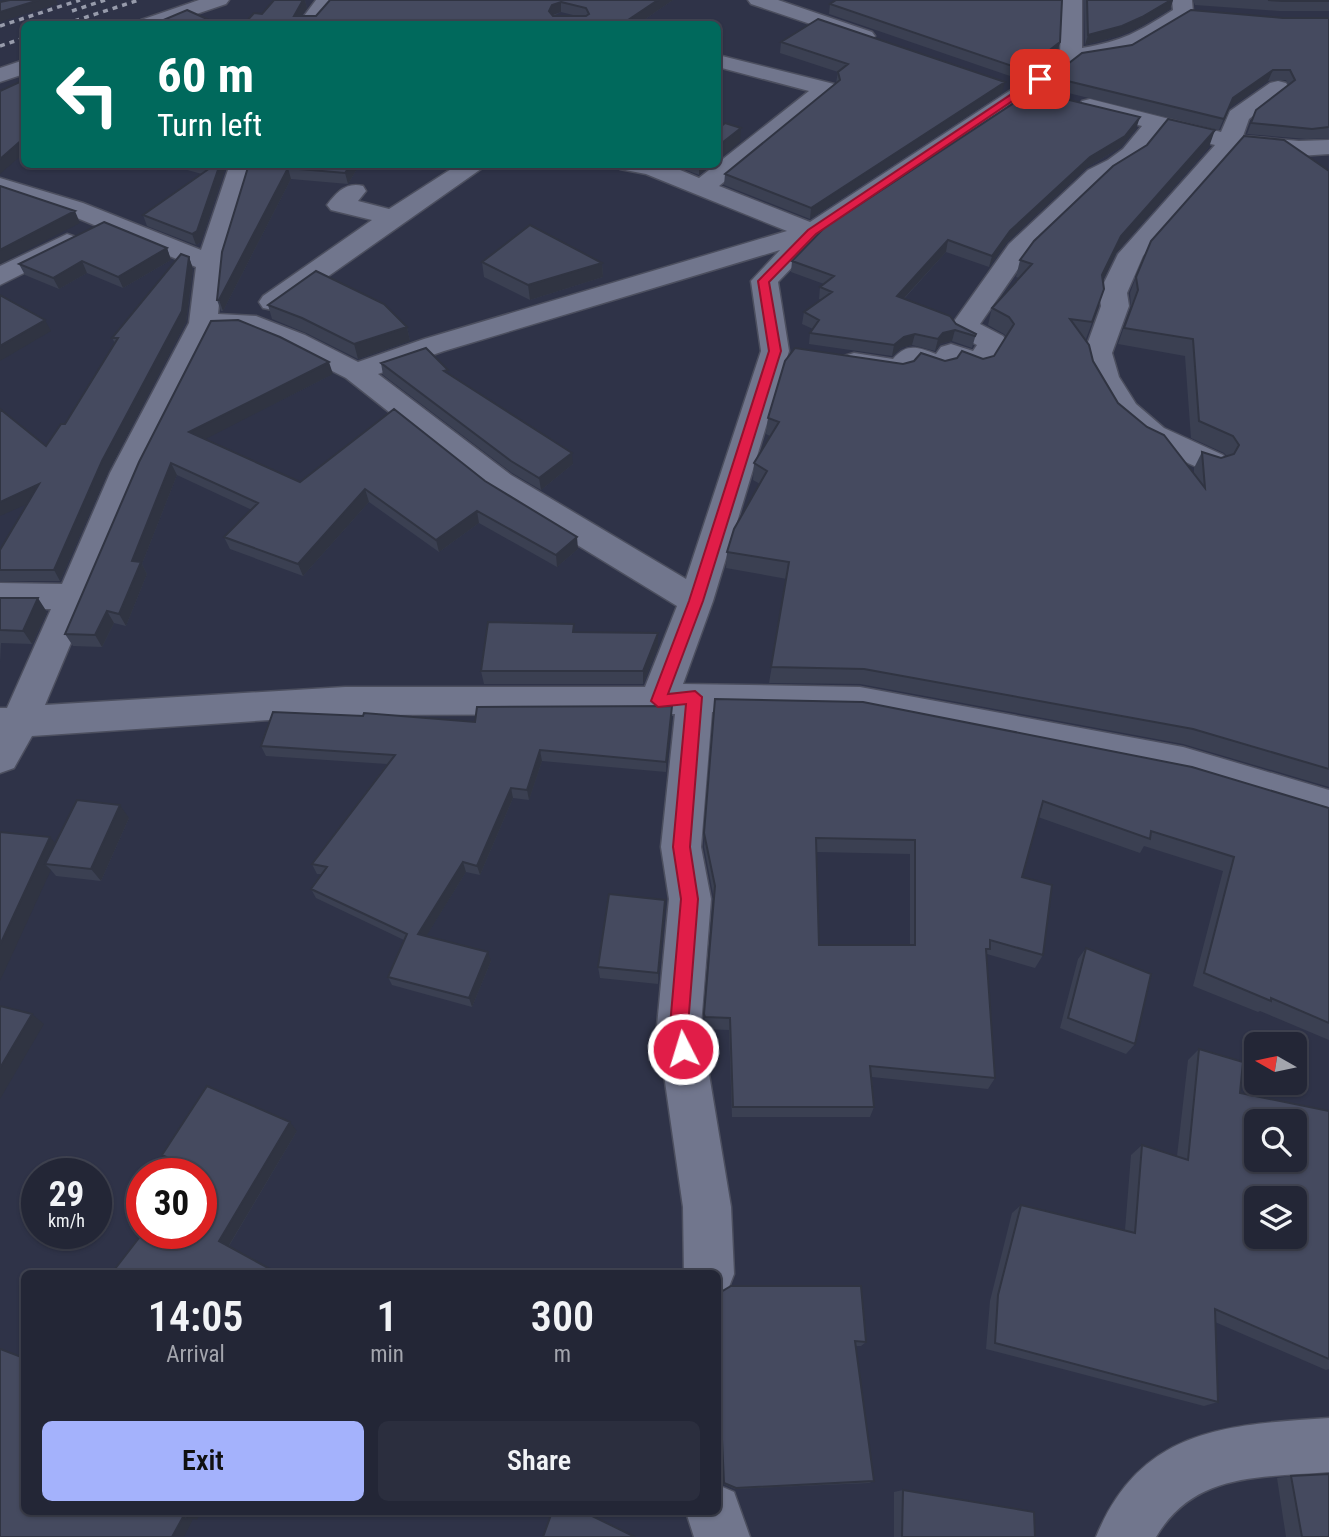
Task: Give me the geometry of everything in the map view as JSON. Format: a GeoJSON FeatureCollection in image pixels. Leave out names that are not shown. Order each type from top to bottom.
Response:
{"type":"FeatureCollection","features":[{"type":"Feature","properties":{"kind":"street"},"geometry":{"type":"LineString","coordinates":[[157,21],[219,0]]}},
{"type":"Feature","properties":{"kind":"street"},"geometry":{"type":"LineString","coordinates":[[310,21],[327,0]]}},
{"type":"Feature","properties":{"kind":"street"},"geometry":{"type":"LineString","coordinates":[[758,0],[885,43]]}},
{"type":"Feature","properties":{"kind":"street"},"geometry":{"type":"LineString","coordinates":[[1070,56],[1072,0]]}},
{"type":"Feature","properties":{"kind":"street"},"geometry":{"type":"LineString","coordinates":[[709,1270],[708,1207],[679,1026],[690,899],[681,847],[676,699],[696,601],[800,354],[764,281],[812,232],[1025,91],[1070,56],[1120,48],[1149,34],[1187,9]]}},
{"type":"Feature","properties":{"kind":"street"},"geometry":{"type":"LineString","coordinates":[[702,187],[826,89],[721,62]]}},
{"type":"Feature","properties":{"kind":"street"},"geometry":{"type":"LineString","coordinates":[[0,75],[21,68]]}},
{"type":"Feature","properties":{"kind":"street"},"geometry":{"type":"LineString","coordinates":[[1000,82],[1025,91],[1230,142],[1318,148],[1329,174]]}},
{"type":"Feature","properties":{"kind":"street"},"geometry":{"type":"LineString","coordinates":[[1212,462],[1153,435],[1132,418],[1115,398],[1104,377],[1098,353],[1115,306],[1113,293],[1131,254],[1230,142],[1238,116],[1278,88]]}},
{"type":"Feature","properties":{"kind":"street"},"geometry":{"type":"LineString","coordinates":[[800,354],[900,369],[912,355],[942,366],[951,354],[979,364],[993,342],[964,327],[1018,250],[1097,175],[1113,169],[1130,157],[1157,122]]}},
{"type":"Feature","properties":{"kind":"street"},"geometry":{"type":"LineString","coordinates":[[0,757],[10,724],[72,597],[126,473],[203,323],[209,263],[241,168]]}},
{"type":"Feature","properties":{"kind":"street"},"geometry":{"type":"LineString","coordinates":[[246,322],[393,217],[470,168]]}},
{"type":"Feature","properties":{"kind":"street"},"geometry":{"type":"LineString","coordinates":[[652,168],[812,232]]}},
{"type":"Feature","properties":{"kind":"street"},"geometry":{"type":"LineString","coordinates":[[0,185],[74,208],[209,263]]}},
{"type":"Feature","properties":{"kind":"street"},"geometry":{"type":"LineString","coordinates":[[354,191],[340,205],[393,217]]}},
{"type":"Feature","properties":{"kind":"street"},"geometry":{"type":"LineString","coordinates":[[0,276],[107,222]]}},
{"type":"Feature","properties":{"kind":"street"},"geometry":{"type":"LineString","coordinates":[[356,372],[433,345],[812,232]]}},
{"type":"Feature","properties":{"kind":"street"},"geometry":{"type":"LineString","coordinates":[[203,323],[246,322],[295,341],[356,372],[500,483],[696,601]]}},
{"type":"Feature","properties":{"kind":"street"},"geometry":{"type":"LineString","coordinates":[[0,596],[72,597]]}},
{"type":"Feature","properties":{"kind":"street"},"geometry":{"type":"LineString","coordinates":[[10,724],[345,701],[860,701],[1183,763],[1329,807]]}},
{"type":"Feature","properties":{"kind":"street"},"geometry":{"type":"LineString","coordinates":[[1124,1537],[1137,1511],[1159,1487],[1190,1466],[1224,1454],[1329,1446]]}},
{"type":"Feature","properties":{"kind":"street"},"geometry":{"type":"LineString","coordinates":[[715,1515],[722,1537]]}},
{"type":"Feature","properties":{"kind":"building"},"geometry":{"type":"Polygon","coordinates":[[[39,0],[0,12],[0,2],[39,0]]]}},
{"type":"Feature","properties":{"kind":"building"},"geometry":{"type":"Polygon","coordinates":[[[274,0],[303,0],[294,16],[316,16],[330,0],[658,0],[626,21],[247,21],[254,13],[262,14],[274,0]],[[561,2],[552,5],[549,11],[553,16],[589,14],[586,8],[561,2]]]}},
{"type":"Feature","properties":{"kind":"building"},"geometry":{"type":"Polygon","coordinates":[[[836,0],[1062,0],[1060,42],[1024,70],[830,4],[836,0]]]}},
{"type":"Feature","properties":{"kind":"building"},"geometry":{"type":"Polygon","coordinates":[[[1087,0],[1171,0],[1122,26],[1088,35],[1087,0]]]}},
{"type":"Feature","properties":{"kind":"building"},"geometry":{"type":"Polygon","coordinates":[[[1268,0],[1329,0],[1329,1],[1283,1],[1268,0]]]}},
{"type":"Feature","properties":{"kind":"building"},"geometry":{"type":"Polygon","coordinates":[[[187,10],[211,21],[161,21],[187,10]]]}},
{"type":"Feature","properties":{"kind":"building"},"geometry":{"type":"Polygon","coordinates":[[[1191,10],[1283,18],[1329,18],[1329,127],[1312,129],[1251,123],[1256,110],[1295,80],[1290,70],[1273,70],[1233,98],[1224,119],[1051,77],[1082,53],[1132,45],[1191,10]]]}},
{"type":"Feature","properties":{"kind":"building"},"geometry":{"type":"Polygon","coordinates":[[[818,19],[1005,82],[811,208],[725,174],[840,80],[838,72],[848,64],[781,42],[818,19]]]}},
{"type":"Feature","properties":{"kind":"building"},"geometry":{"type":"Polygon","coordinates":[[[21,81],[21,141],[0,159],[0,91],[21,81]]]}},
{"type":"Feature","properties":{"kind":"building"},"geometry":{"type":"Polygon","coordinates":[[[1032,91],[1140,117],[1125,136],[1090,157],[1010,231],[992,256],[948,240],[897,296],[950,316],[956,324],[976,334],[975,336],[955,330],[943,333],[938,339],[915,334],[904,337],[894,345],[810,333],[819,320],[804,312],[832,292],[820,287],[834,276],[792,261],[824,228],[1032,91]]]}},
{"type":"Feature","properties":{"kind":"building"},"geometry":{"type":"Polygon","coordinates":[[[1168,119],[1215,130],[1121,236],[1102,275],[1104,289],[1092,322],[1070,319],[1089,345],[1093,361],[1118,403],[1147,427],[1164,435],[1205,488],[1202,452],[1221,458],[1234,454],[1239,445],[1233,436],[1199,421],[1193,339],[1124,328],[1138,290],[1136,277],[1151,241],[1244,136],[1284,140],[1329,171],[1329,769],[1193,729],[864,669],[771,667],[789,562],[727,552],[734,529],[767,471],[754,463],[779,422],[768,418],[785,361],[795,348],[903,364],[914,361],[921,353],[945,361],[957,358],[962,351],[983,359],[994,356],[1014,324],[1009,317],[992,308],[1032,264],[1020,260],[1034,241],[1113,166],[1147,145],[1168,119]]]}},
{"type":"Feature","properties":{"kind":"building"},"geometry":{"type":"Polygon","coordinates":[[[725,123],[741,128],[721,144],[721,126],[725,123]]]}},
{"type":"Feature","properties":{"kind":"building"},"geometry":{"type":"Polygon","coordinates":[[[210,168],[219,168],[197,231],[192,234],[143,215],[210,168]]]}},
{"type":"Feature","properties":{"kind":"building"},"geometry":{"type":"Polygon","coordinates":[[[248,168],[288,168],[217,300],[222,252],[248,168]]]}},
{"type":"Feature","properties":{"kind":"building"},"geometry":{"type":"Polygon","coordinates":[[[288,168],[348,168],[345,173],[288,168]]]}},
{"type":"Feature","properties":{"kind":"building"},"geometry":{"type":"Polygon","coordinates":[[[0,186],[75,211],[0,250],[0,186]]]}},
{"type":"Feature","properties":{"kind":"building"},"geometry":{"type":"Polygon","coordinates":[[[104,222],[167,248],[118,277],[82,261],[53,278],[19,264],[104,222]]]}},
{"type":"Feature","properties":{"kind":"building"},"geometry":{"type":"Polygon","coordinates":[[[530,225],[602,263],[528,285],[482,262],[530,225]]]}},
{"type":"Feature","properties":{"kind":"building"},"geometry":{"type":"Polygon","coordinates":[[[181,254],[189,257],[182,311],[102,461],[54,570],[0,570],[0,550],[39,484],[0,502],[0,409],[46,446],[61,424],[65,424],[118,338],[112,338],[181,254]]]}},
{"type":"Feature","properties":{"kind":"building"},"geometry":{"type":"Polygon","coordinates":[[[316,271],[384,304],[407,327],[354,344],[302,318],[268,305],[316,271]]]}},
{"type":"Feature","properties":{"kind":"building"},"geometry":{"type":"Polygon","coordinates":[[[0,295],[45,320],[0,346],[0,295]]]}},
{"type":"Feature","properties":{"kind":"building"},"geometry":{"type":"Polygon","coordinates":[[[238,320],[280,337],[329,362],[189,432],[300,482],[394,409],[485,481],[577,537],[556,555],[477,511],[436,540],[365,489],[298,564],[224,537],[258,503],[171,463],[132,561],[141,562],[119,614],[107,611],[95,635],[65,634],[139,462],[211,321],[238,320]]]}},
{"type":"Feature","properties":{"kind":"building"},"geometry":{"type":"Polygon","coordinates":[[[426,348],[448,370],[444,371],[572,453],[539,478],[511,461],[381,363],[426,348]]]}},
{"type":"Feature","properties":{"kind":"building"},"geometry":{"type":"Polygon","coordinates":[[[0,598],[38,598],[23,631],[0,630],[0,598]]]}},
{"type":"Feature","properties":{"kind":"building"},"geometry":{"type":"Polygon","coordinates":[[[488,622],[574,624],[573,632],[658,633],[643,671],[481,671],[488,622]]]}},
{"type":"Feature","properties":{"kind":"building"},"geometry":{"type":"Polygon","coordinates":[[[715,699],[863,702],[1192,767],[1329,808],[1329,1023],[1204,973],[1234,857],[1151,831],[1150,839],[1043,801],[1022,877],[1052,885],[1043,955],[990,940],[990,949],[986,949],[995,1078],[870,1066],[874,1107],[733,1107],[730,1018],[705,1017],[704,1014],[715,886],[704,833],[715,699]],[[816,838],[819,945],[915,945],[915,840],[816,838]]]}},
{"type":"Feature","properties":{"kind":"building"},"geometry":{"type":"Polygon","coordinates":[[[672,706],[666,762],[540,750],[527,790],[511,788],[477,866],[463,862],[418,934],[488,952],[469,998],[388,977],[407,934],[311,889],[327,867],[312,864],[395,755],[261,746],[273,712],[363,716],[364,713],[475,722],[477,707],[672,706]]]}},
{"type":"Feature","properties":{"kind":"building"},"geometry":{"type":"Polygon","coordinates":[[[77,800],[120,805],[91,869],[45,864],[77,800]]]}},
{"type":"Feature","properties":{"kind":"building"},"geometry":{"type":"Polygon","coordinates":[[[0,832],[50,837],[0,945],[0,832]]]}},
{"type":"Feature","properties":{"kind":"building"},"geometry":{"type":"Polygon","coordinates":[[[609,894],[665,900],[658,973],[598,967],[609,894]]]}},
{"type":"Feature","properties":{"kind":"building"},"geometry":{"type":"Polygon","coordinates":[[[1086,948],[1151,974],[1135,1044],[1068,1018],[1086,948]]]}},
{"type":"Feature","properties":{"kind":"building"},"geometry":{"type":"Polygon","coordinates":[[[0,1006],[32,1014],[0,1068],[0,1006]]]}},
{"type":"Feature","properties":{"kind":"building"},"geometry":{"type":"Polygon","coordinates":[[[1199,1049],[1243,1062],[1240,1093],[1244,1096],[1329,1111],[1329,1359],[1215,1309],[1218,1402],[995,1343],[998,1295],[1021,1205],[1135,1233],[1142,1145],[1188,1160],[1199,1049]]]}},
{"type":"Feature","properties":{"kind":"building"},"geometry":{"type":"Polygon","coordinates":[[[207,1086],[290,1122],[219,1241],[272,1270],[114,1270],[130,1249],[217,1249],[217,1158],[168,1158],[162,1155],[207,1086]]]}},
{"type":"Feature","properties":{"kind":"building"},"geometry":{"type":"Polygon","coordinates":[[[731,1286],[861,1286],[866,1342],[855,1341],[874,1481],[736,1488],[724,1483],[721,1292],[731,1286]]]}},
{"type":"Feature","properties":{"kind":"building"},"geometry":{"type":"Polygon","coordinates":[[[0,1349],[21,1357],[21,1515],[188,1515],[186,1519],[183,1517],[172,1537],[0,1537],[0,1349]]]}},
{"type":"Feature","properties":{"kind":"building"},"geometry":{"type":"Polygon","coordinates":[[[1329,1474],[1329,1537],[1302,1537],[1291,1476],[1329,1474]]]}},
{"type":"Feature","properties":{"kind":"building"},"geometry":{"type":"Polygon","coordinates":[[[903,1490],[1034,1512],[1035,1537],[902,1537],[903,1490]]]}},
{"type":"Feature","properties":{"kind":"building"},"geometry":{"type":"Polygon","coordinates":[[[551,1515],[590,1515],[635,1537],[543,1537],[551,1515]]]}},
{"type":"Feature","properties":{"kind":"railway"},"geometry":{"type":"LineString","coordinates":[[0,26],[80,0]]}},
{"type":"Feature","properties":{"kind":"railway"},"geometry":{"type":"LineString","coordinates":[[72,11],[105,0]]}},
{"type":"Feature","properties":{"kind":"railway"},"geometry":{"type":"LineString","coordinates":[[74,21],[139,0]]}},
{"type":"Feature","properties":{"kind":"railway"},"geometry":{"type":"LineString","coordinates":[[0,46],[21,39]]}},
{"type":"Feature","properties":{"kind":"route"},"geometry":{"type":"LineString","coordinates":[[683,1049],[679,1026],[690,899],[681,847],[695,697],[658,701],[696,601],[775,351],[764,281],[812,232],[1040,79]]}}]}
